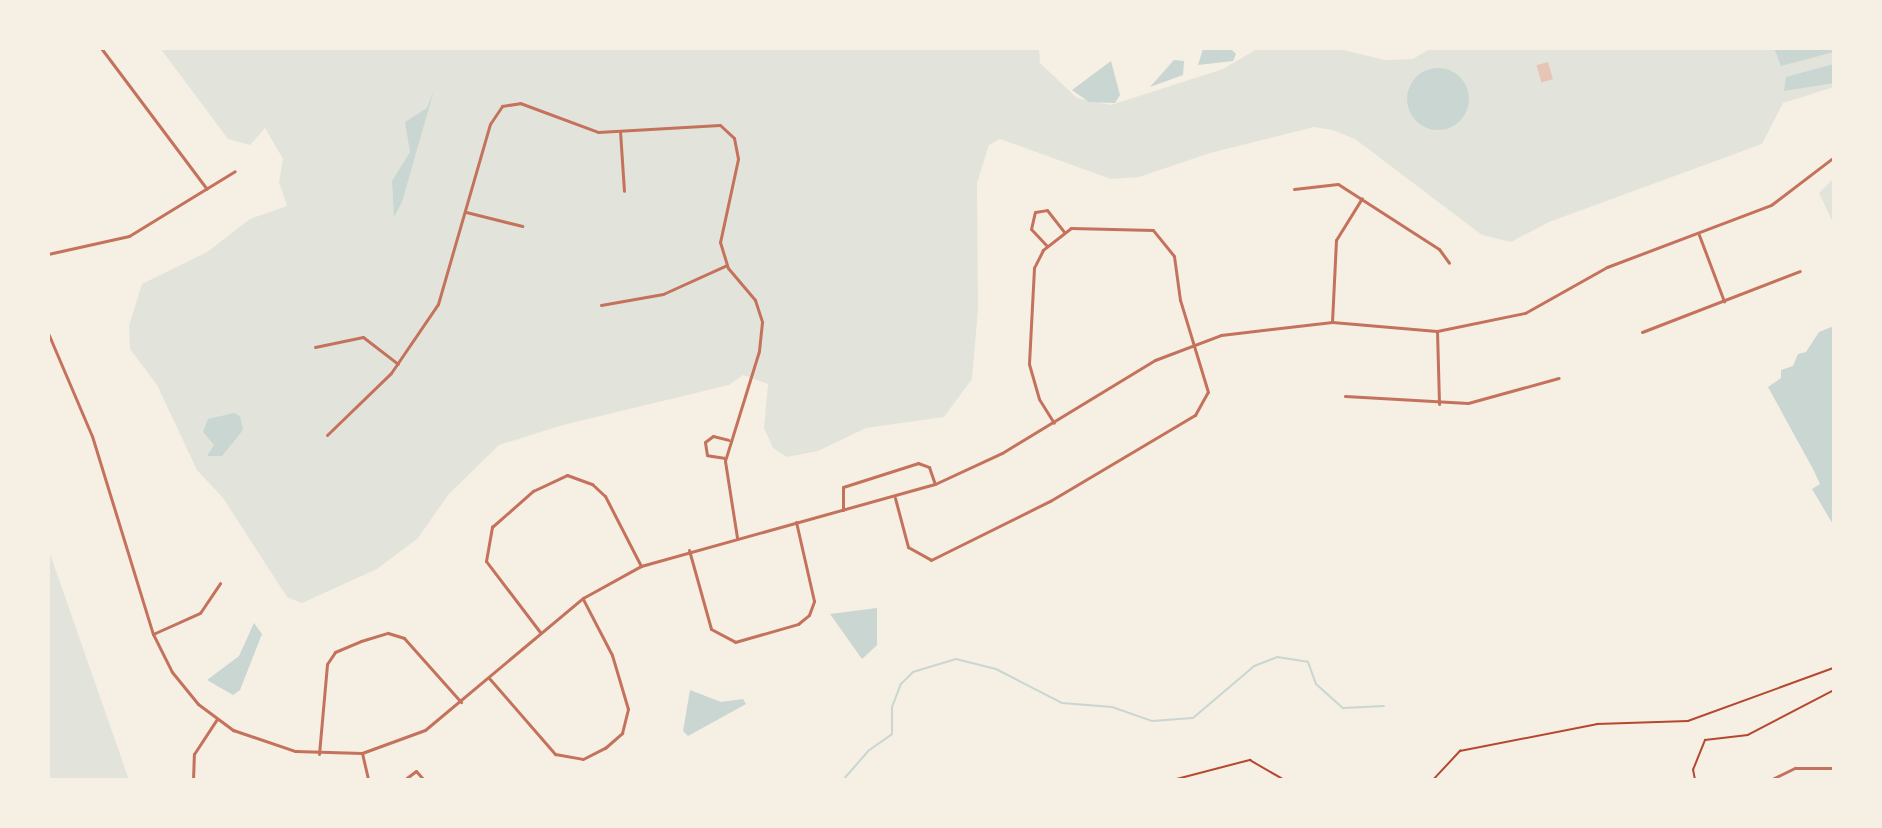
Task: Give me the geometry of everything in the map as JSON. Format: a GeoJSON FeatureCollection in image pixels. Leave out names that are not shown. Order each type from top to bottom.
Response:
{"type":"FeatureCollection","features":[{"type":"Feature","properties":{"kind":"street"},"geometry":{"type":"LineString","coordinates":[[101,48],[207,189]]}},
{"type":"Feature","properties":{"kind":"street"},"geometry":{"type":"LineString","coordinates":[[327,435],[398,364],[438,304],[490,124],[502,106],[520,103],[598,132],[720,125],[734,138],[738,159],[720,242],[727,265],[755,300],[762,334],[725,458],[737,538]]}},
{"type":"Feature","properties":{"kind":"street"},"geometry":{"type":"LineString","coordinates":[[620,131],[624,191]]}},
{"type":"Feature","properties":{"kind":"street"},"geometry":{"type":"LineString","coordinates":[[48,333],[92,436],[153,634],[172,672],[217,719],[268,744],[319,754],[362,753],[425,730],[583,598],[641,566],[689,550],[895,498],[935,484],[1054,423],[1145,365],[1194,345],[1260,328],[1332,322],[1437,331],[1525,313],[1608,267],[1699,235],[1791,194],[1834,158]]}},
{"type":"Feature","properties":{"kind":"street"},"geometry":{"type":"LineString","coordinates":[[48,254],[129,236],[236,171]]}},
{"type":"Feature","properties":{"kind":"street"},"geometry":{"type":"LineString","coordinates":[[1294,189],[1328,181],[1362,198],[1439,249],[1449,263]]}},
{"type":"Feature","properties":{"kind":"street"},"geometry":{"type":"LineString","coordinates":[[1332,322],[1336,240],[1362,198]]}},
{"type":"Feature","properties":{"kind":"street"},"geometry":{"type":"LineString","coordinates":[[1047,246],[1031,229],[1035,212],[1047,210],[1064,233]]}},
{"type":"Feature","properties":{"kind":"street"},"geometry":{"type":"LineString","coordinates":[[466,212],[522,226]]}},
{"type":"Feature","properties":{"kind":"street"},"geometry":{"type":"LineString","coordinates":[[895,498],[908,547],[919,557],[944,556],[997,530],[1195,415],[1208,392],[1179,300],[1174,256],[1162,235],[1144,227],[1064,233],[1047,246],[1031,285],[1029,364],[1035,390],[1054,423]]}},
{"type":"Feature","properties":{"kind":"street"},"geometry":{"type":"LineString","coordinates":[[1699,235],[1724,301]]}},
{"type":"Feature","properties":{"kind":"street"},"geometry":{"type":"LineString","coordinates":[[601,305],[663,294],[727,265]]}},
{"type":"Feature","properties":{"kind":"street"},"geometry":{"type":"LineString","coordinates":[[1642,332],[1800,271]]}},
{"type":"Feature","properties":{"kind":"street"},"geometry":{"type":"LineString","coordinates":[[1437,331],[1439,404]]}},
{"type":"Feature","properties":{"kind":"street"},"geometry":{"type":"LineString","coordinates":[[315,347],[363,337],[398,364]]}},
{"type":"Feature","properties":{"kind":"street"},"geometry":{"type":"LineString","coordinates":[[1345,396],[1439,404],[1496,398],[1559,378]]}},
{"type":"Feature","properties":{"kind":"street"},"geometry":{"type":"LineString","coordinates":[[725,458],[707,454],[705,442],[713,436],[729,440]]}},
{"type":"Feature","properties":{"kind":"street"},"geometry":{"type":"LineString","coordinates":[[843,511],[843,487],[918,463],[929,467],[935,484]]}},
{"type":"Feature","properties":{"kind":"street"},"geometry":{"type":"LineString","coordinates":[[540,632],[486,561],[492,527],[533,491],[567,475],[592,484],[604,496],[641,566]]}},
{"type":"Feature","properties":{"kind":"street"},"geometry":{"type":"LineString","coordinates":[[689,550],[711,629],[735,642],[798,624],[809,615],[814,601],[796,522]]}},
{"type":"Feature","properties":{"kind":"street"},"geometry":{"type":"LineString","coordinates":[[153,634],[200,613],[220,583]]}},
{"type":"Feature","properties":{"kind":"street"},"geometry":{"type":"LineString","coordinates":[[489,678],[555,754],[583,759],[605,748],[622,733],[628,709],[612,655],[583,598]]}},
{"type":"Feature","properties":{"kind":"street"},"geometry":{"type":"LineString","coordinates":[[319,754],[327,664],[335,652],[361,640],[388,633],[404,638],[461,702]]}},
{"type":"Feature","properties":{"kind":"street"},"geometry":{"type":"LineString","coordinates":[[193,780],[194,754],[217,719]]}},
{"type":"Feature","properties":{"kind":"street"},"geometry":{"type":"LineString","coordinates":[[362,753],[368,780]]}},
{"type":"Feature","properties":{"kind":"street"},"geometry":{"type":"LineString","coordinates":[[1770,780],[1795,768],[1834,768],[1833,780]]}},
{"type":"Feature","properties":{"kind":"street"},"geometry":{"type":"LineString","coordinates":[[404,780],[416,771],[424,780]]}},
{"type":"Feature","properties":{"kind":"path"},"geometry":{"type":"LineString","coordinates":[[1433,780],[1460,751],[1597,724],[1688,721],[1834,668]]}},
{"type":"Feature","properties":{"kind":"path"},"geometry":{"type":"LineString","coordinates":[[1695,780],[1693,770],[1705,740],[1748,735],[1834,690]]}},
{"type":"Feature","properties":{"kind":"path"},"geometry":{"type":"LineString","coordinates":[[1173,780],[1250,760],[1284,780]]}},
{"type":"Feature","properties":{"kind":"shaded area"},"geometry":{"type":"Polygon","coordinates":[[[160,48],[1039,48],[1040,63],[1077,98],[1111,105],[1223,69],[1259,48],[1335,48],[1385,60],[1413,59],[1431,48],[1834,48],[1834,87],[1783,103],[1762,144],[1549,222],[1511,242],[1482,235],[1355,139],[1332,130],[1314,127],[1210,153],[1139,177],[1111,179],[1000,139],[989,145],[977,183],[978,309],[972,379],[944,417],[866,428],[818,451],[787,457],[773,448],[764,428],[768,384],[743,375],[729,385],[563,425],[499,445],[448,495],[418,538],[377,569],[302,603],[287,597],[223,498],[197,470],[157,385],[130,349],[129,326],[142,284],[207,252],[250,219],[287,206],[279,182],[283,159],[265,128],[250,145],[228,139],[160,48]]]}},
{"type":"Feature","properties":{"kind":"shaded area"},"geometry":{"type":"Polygon","coordinates":[[[1230,48],[1236,54],[1233,61],[1198,65],[1203,49],[1230,48]]]}},
{"type":"Feature","properties":{"kind":"shaded area"},"geometry":{"type":"Polygon","coordinates":[[[1774,48],[1834,48],[1834,52],[1781,66],[1774,48]]]}},
{"type":"Feature","properties":{"kind":"shaded area"},"geometry":{"type":"Polygon","coordinates":[[[1174,60],[1184,61],[1183,75],[1150,87],[1174,60]]]}},
{"type":"Feature","properties":{"kind":"shaded area"},"geometry":{"type":"Polygon","coordinates":[[[1111,61],[1120,95],[1115,103],[1089,102],[1072,90],[1111,61]]]}},
{"type":"Feature","properties":{"kind":"shaded area"},"geometry":{"type":"Polygon","coordinates":[[[1834,64],[1834,83],[1784,91],[1786,77],[1834,64]]]}},
{"type":"Feature","properties":{"kind":"shaded area"},"geometry":{"type":"Polygon","coordinates":[[[1432,68],[1444,68],[1460,77],[1467,87],[1469,99],[1467,111],[1460,121],[1444,130],[1432,130],[1421,125],[1412,116],[1407,105],[1407,93],[1412,82],[1421,73],[1432,68]]]}},
{"type":"Feature","properties":{"kind":"shaded area"},"geometry":{"type":"Polygon","coordinates":[[[434,90],[402,202],[394,217],[392,181],[410,152],[405,122],[427,108],[434,90]]]}},
{"type":"Feature","properties":{"kind":"shaded area"},"geometry":{"type":"Polygon","coordinates":[[[1834,178],[1834,225],[1819,193],[1834,178]]]}},
{"type":"Feature","properties":{"kind":"shaded area"},"geometry":{"type":"Polygon","coordinates":[[[1834,326],[1834,526],[1812,489],[1820,484],[1813,469],[1768,387],[1781,378],[1781,370],[1793,366],[1798,354],[1806,352],[1819,332],[1834,326]]]}},
{"type":"Feature","properties":{"kind":"shaded area"},"geometry":{"type":"Polygon","coordinates":[[[234,413],[240,416],[243,430],[222,456],[207,456],[214,445],[203,432],[208,419],[234,413]]]}},
{"type":"Feature","properties":{"kind":"shaded area"},"geometry":{"type":"Polygon","coordinates":[[[48,548],[129,780],[48,780],[48,548]]]}},
{"type":"Feature","properties":{"kind":"shaded area"},"geometry":{"type":"Polygon","coordinates":[[[877,608],[877,645],[862,659],[830,614],[877,608]]]}},
{"type":"Feature","properties":{"kind":"shaded area"},"geometry":{"type":"Polygon","coordinates":[[[254,623],[262,634],[240,690],[233,695],[207,680],[239,656],[254,623]]]}},
{"type":"Feature","properties":{"kind":"shaded area"},"geometry":{"type":"Polygon","coordinates":[[[690,690],[721,702],[743,699],[746,704],[688,736],[683,731],[690,690]]]}},
{"type":"Feature","properties":{"kind":"building"},"geometry":{"type":"Polygon","coordinates":[[[1548,62],[1553,79],[1541,83],[1536,65],[1548,62]]]}},
{"type":"Feature","properties":{"kind":"waterway"},"geometry":{"type":"LineString","coordinates":[[843,780],[868,751],[892,734],[892,707],[901,684],[913,672],[956,659],[996,669],[1062,703],[1112,707],[1152,721],[1193,718],[1254,666],[1277,657],[1308,662],[1316,684],[1343,708],[1384,706]]}}]}
